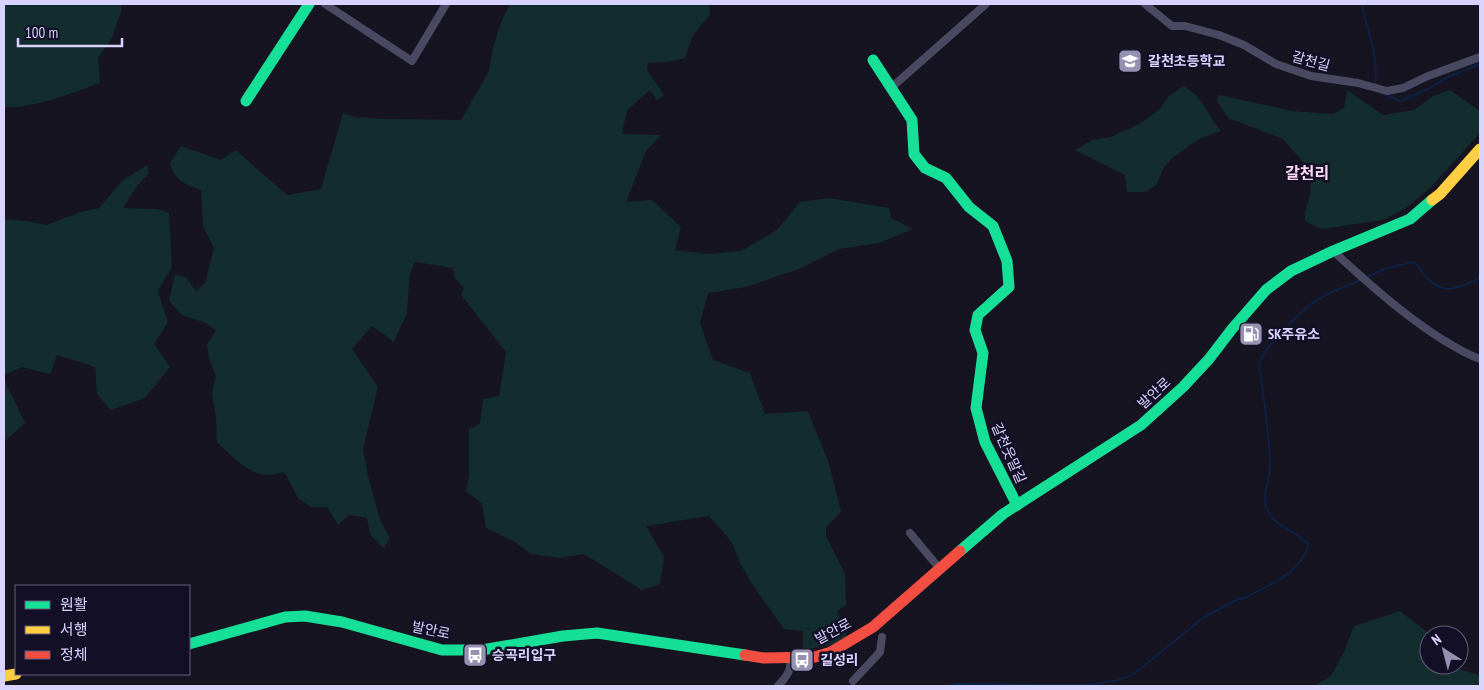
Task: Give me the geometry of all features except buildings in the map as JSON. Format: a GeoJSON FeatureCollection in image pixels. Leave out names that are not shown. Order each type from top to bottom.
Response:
{"type":"FeatureCollection","features":[{"type":"Feature","properties":{"kind":"main road"},"geometry":{"type":"LineString","coordinates":[[246,101],[309,4]]}},
{"type":"Feature","properties":{"kind":"main road","name":"갈천웃말길"},"geometry":{"type":"LineString","coordinates":[[873,60],[912,120],[914,154],[925,168],[946,178],[969,207],[993,226],[1007,261],[1009,287],[978,315],[976,323],[975,330],[983,353],[976,408],[985,442],[1017,505]]}},
{"type":"Feature","properties":{"kind":"main road","name":"발안로"},"geometry":{"type":"LineString","coordinates":[[190,644],[261,622],[286,617],[305,616],[342,622],[442,650],[482,650],[563,636],[597,633],[764,658],[815,658],[831,652],[873,627],[1003,514],[1142,425],[1183,387],[1209,359],[1266,290],[1291,271],[1333,251],[1410,219],[1440,194],[1480,150]]}},
{"type":"Feature","properties":{"kind":"street"},"geometry":{"type":"LineString","coordinates":[[325,4],[412,61],[446,4]]}},
{"type":"Feature","properties":{"kind":"street"},"geometry":{"type":"LineString","coordinates":[[892,87],[986,4]]}},
{"type":"Feature","properties":{"kind":"street","name":"갈천길"},"geometry":{"type":"LineString","coordinates":[[1145,4],[1172,26],[1185,26],[1219,35],[1244,45],[1276,64],[1312,76],[1358,83],[1379,90],[1387,91],[1403,88],[1428,76],[1480,57]]}},
{"type":"Feature","properties":{"kind":"street"},"geometry":{"type":"LineString","coordinates":[[1333,251],[1393,305],[1466,355],[1480,359]]}},
{"type":"Feature","properties":{"kind":"street"},"geometry":{"type":"LineString","coordinates":[[910,533],[940,569]]}},
{"type":"Feature","properties":{"kind":"street"},"geometry":{"type":"LineString","coordinates":[[852,681],[880,652],[882,637]]}},
{"type":"Feature","properties":{"kind":"street"},"geometry":{"type":"LineString","coordinates":[[778,686],[791,666],[790,657]]}},
{"type":"Feature","properties":{"kind":"green space"},"geometry":{"type":"Polygon","coordinates":[[[4,4],[120,4],[122,9],[112,38],[98,58],[100,83],[41,103],[4,107],[4,4]]]}},
{"type":"Feature","properties":{"kind":"green space"},"geometry":{"type":"Polygon","coordinates":[[[510,4],[709,4],[710,14],[692,37],[685,58],[668,62],[648,63],[647,70],[664,95],[657,100],[650,90],[627,110],[622,134],[661,135],[646,151],[626,202],[652,200],[681,227],[675,250],[709,254],[741,251],[777,230],[800,202],[829,198],[889,208],[891,218],[913,229],[879,243],[839,249],[799,269],[746,287],[708,293],[700,323],[713,360],[750,373],[765,414],[808,411],[829,463],[841,512],[826,527],[826,536],[845,574],[846,605],[837,611],[847,636],[832,645],[803,650],[803,631],[784,629],[750,581],[731,541],[709,516],[646,526],[664,557],[660,584],[642,590],[584,554],[558,558],[531,554],[515,542],[486,528],[482,504],[466,491],[469,475],[469,429],[480,424],[483,399],[499,396],[506,352],[461,295],[464,288],[455,278],[453,268],[415,262],[410,273],[407,313],[394,342],[372,326],[352,349],[378,387],[363,449],[379,516],[390,539],[383,548],[370,534],[367,518],[349,515],[338,525],[327,507],[311,507],[298,498],[285,473],[269,475],[255,472],[240,463],[217,442],[216,417],[212,393],[216,376],[209,358],[207,344],[216,331],[206,323],[182,315],[169,301],[175,274],[187,278],[196,291],[205,283],[214,248],[203,226],[201,190],[181,181],[174,173],[170,163],[181,146],[221,160],[236,150],[287,195],[321,189],[343,113],[355,117],[385,119],[461,120],[489,71],[493,47],[502,20],[510,4]]]}},
{"type":"Feature","properties":{"kind":"green space"},"geometry":{"type":"Polygon","coordinates":[[[1184,86],[1197,96],[1221,131],[1199,139],[1172,158],[1163,169],[1157,184],[1146,192],[1127,192],[1125,175],[1075,150],[1092,140],[1111,137],[1141,123],[1160,109],[1169,96],[1184,86]]]}},
{"type":"Feature","properties":{"kind":"green space"},"geometry":{"type":"Polygon","coordinates":[[[1347,90],[1383,115],[1414,110],[1433,96],[1450,90],[1480,111],[1480,133],[1430,188],[1406,208],[1383,220],[1321,229],[1305,221],[1305,212],[1310,196],[1311,177],[1304,163],[1283,139],[1228,118],[1217,101],[1219,95],[1293,111],[1333,114],[1344,108],[1347,90]]]}},
{"type":"Feature","properties":{"kind":"green space"},"geometry":{"type":"Polygon","coordinates":[[[147,165],[149,173],[137,186],[123,208],[157,209],[169,213],[172,267],[158,291],[168,322],[154,344],[170,367],[145,398],[111,410],[97,394],[95,367],[57,355],[50,374],[22,367],[4,375],[4,219],[46,225],[81,212],[99,208],[122,181],[147,165]]]}},
{"type":"Feature","properties":{"kind":"green space"},"geometry":{"type":"Polygon","coordinates":[[[4,379],[25,423],[4,442],[4,379]]]}},
{"type":"Feature","properties":{"kind":"green space"},"geometry":{"type":"Polygon","coordinates":[[[1400,611],[1419,626],[1419,675],[1469,675],[1469,672],[1480,675],[1480,686],[1314,686],[1331,676],[1344,652],[1354,626],[1400,611]]]}},
{"type":"Feature","properties":{"kind":"waterway"},"geometry":{"type":"LineString","coordinates":[[1362,4],[1374,53],[1375,84]]}},
{"type":"Feature","properties":{"kind":"waterway"},"geometry":{"type":"LineString","coordinates":[[1383,94],[1400,101],[1430,88],[1446,78],[1480,64]]}},
{"type":"Feature","properties":{"kind":"waterway"},"geometry":{"type":"LineString","coordinates":[[1367,277],[1387,268],[1414,262],[1429,280],[1442,288],[1455,288],[1480,278]]}},
{"type":"Feature","properties":{"kind":"waterway"},"geometry":{"type":"LineString","coordinates":[[948,686],[956,684],[1089,685],[1118,680],[1134,674],[1203,618],[1238,599],[1245,598],[1264,588],[1292,570],[1305,554],[1309,544],[1274,520],[1266,508],[1265,498],[1270,462],[1259,363],[1270,345],[1298,315],[1326,295],[1362,279]]}},
{"type":"Feature","properties":{"kind":"traffic: fast"},"geometry":{"type":"LineString","coordinates":[[246,101],[309,4]]}},
{"type":"Feature","properties":{"kind":"traffic: fast"},"geometry":{"type":"LineString","coordinates":[[873,60],[912,120],[914,154],[925,168],[946,178],[969,207],[993,226],[1007,261],[1009,287],[978,315],[975,330],[983,353],[976,408],[985,442],[1017,505]]}},
{"type":"Feature","properties":{"kind":"traffic: fast"},"geometry":{"type":"LineString","coordinates":[[960,551],[1003,514],[1141,425],[1183,387],[1209,359],[1266,290],[1291,271],[1333,251],[1410,219],[1432,200]]}},
{"type":"Feature","properties":{"kind":"traffic: fast"},"geometry":{"type":"LineString","coordinates":[[190,644],[285,617],[305,616],[342,622],[442,650],[482,650],[563,636],[597,633],[745,655]]}},
{"type":"Feature","properties":{"kind":"traffic: slow"},"geometry":{"type":"LineString","coordinates":[[1432,200],[1440,194],[1480,149]]}},
{"type":"Feature","properties":{"kind":"traffic: slow"},"geometry":{"type":"LineString","coordinates":[[4,676],[15,674]]}},
{"type":"Feature","properties":{"kind":"traffic: jam"},"geometry":{"type":"LineString","coordinates":[[745,655],[764,658],[815,657],[831,652],[873,627],[960,551]]}},
{"type":"Feature","properties":{"kind":"place","name":"갈천초등학교"},"geometry":{"type":"Point","coordinates":[1130,61]}},
{"type":"Feature","properties":{"kind":"place","name":"SK주유소"},"geometry":{"type":"Point","coordinates":[1251,334]}},
{"type":"Feature","properties":{"kind":"place","name":"승곡리입구"},"geometry":{"type":"Point","coordinates":[475,655]}},
{"type":"Feature","properties":{"kind":"place","name":"길성리"},"geometry":{"type":"Point","coordinates":[802,660]}},
{"type":"Feature","properties":{"kind":"district","name":"갈천리"},"geometry":{"type":"Point","coordinates":[1307,173]}}]}
